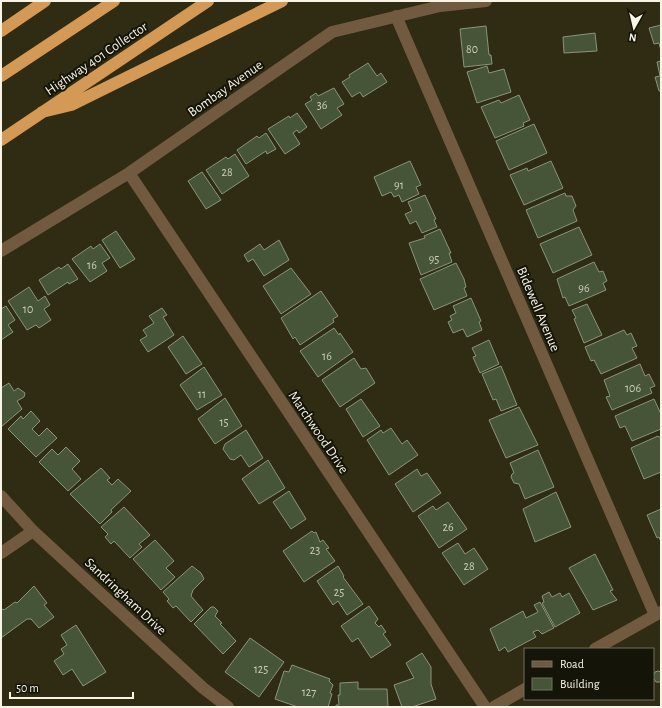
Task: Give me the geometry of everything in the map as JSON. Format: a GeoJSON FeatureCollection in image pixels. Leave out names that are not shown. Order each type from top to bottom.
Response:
{"type":"FeatureCollection","features":[{"type":"Feature","properties":{"kind":"highway"},"geometry":{"type":"LineString","coordinates":[[1,31],[46,1]]}},
{"type":"Feature","properties":{"kind":"highway"},"geometry":{"type":"LineString","coordinates":[[1,76],[114,1]]}},
{"type":"Feature","properties":{"kind":"highway","name":"Highway 401 Collector"},"geometry":{"type":"LineString","coordinates":[[1,140],[208,1]]}},
{"type":"Feature","properties":{"kind":"highway"},"geometry":{"type":"LineString","coordinates":[[42,112],[71,105],[282,1]]}},
{"type":"Feature","properties":{"kind":"street","name":"Bombay Avenue"},"geometry":{"type":"LineString","coordinates":[[1,252],[129,173],[332,32],[440,6],[486,1]]}},
{"type":"Feature","properties":{"kind":"street","name":"Bidewell Avenue"},"geometry":{"type":"LineString","coordinates":[[396,16],[658,613]]}},
{"type":"Feature","properties":{"kind":"street","name":"Marchwood Drive"},"geometry":{"type":"LineString","coordinates":[[129,173],[485,707]]}},
{"type":"Feature","properties":{"kind":"street","name":"Sandringham Drive"},"geometry":{"type":"LineString","coordinates":[[1,496],[33,531],[203,688],[228,707]]}},
{"type":"Feature","properties":{"kind":"street"},"geometry":{"type":"LineString","coordinates":[[1,553],[33,531]]}},
{"type":"Feature","properties":{"kind":"street"},"geometry":{"type":"LineString","coordinates":[[597,648],[658,613]]}},
{"type":"Feature","properties":{"kind":"street"},"geometry":{"type":"LineString","coordinates":[[494,707],[524,690]]}},
{"type":"Feature","properties":{"kind":"building"},"geometry":{"type":"Polygon","coordinates":[[[661,25],[661,51],[659,43],[654,44],[649,28],[661,25]]]}},
{"type":"Feature","properties":{"kind":"building"},"geometry":{"type":"Polygon","coordinates":[[[486,26],[489,55],[491,55],[492,64],[464,67],[460,29],[486,26]]]}},
{"type":"Feature","properties":{"kind":"building"},"geometry":{"type":"Polygon","coordinates":[[[595,33],[597,51],[564,53],[563,37],[595,33]]]}},
{"type":"Feature","properties":{"kind":"building"},"geometry":{"type":"Polygon","coordinates":[[[661,61],[661,91],[659,91],[655,77],[660,76],[657,62],[661,61]]]}},
{"type":"Feature","properties":{"kind":"building"},"geometry":{"type":"Polygon","coordinates":[[[368,63],[377,76],[381,73],[387,82],[363,97],[360,92],[352,97],[342,82],[350,77],[349,75],[368,63]]]}},
{"type":"Feature","properties":{"kind":"building"},"geometry":{"type":"Polygon","coordinates":[[[487,66],[489,73],[504,69],[511,92],[477,103],[467,72],[487,66]]]}},
{"type":"Feature","properties":{"kind":"building"},"geometry":{"type":"Polygon","coordinates":[[[334,88],[344,104],[337,108],[342,115],[321,129],[305,104],[312,100],[310,97],[316,93],[318,96],[334,88]]]}},
{"type":"Feature","properties":{"kind":"building"},"geometry":{"type":"Polygon","coordinates":[[[519,95],[530,120],[523,123],[524,126],[495,138],[481,107],[499,100],[501,103],[519,95]]]}},
{"type":"Feature","properties":{"kind":"building"},"geometry":{"type":"Polygon","coordinates":[[[297,113],[307,127],[299,133],[297,130],[293,133],[300,144],[285,154],[268,129],[289,116],[290,118],[297,113]]]}},
{"type":"Feature","properties":{"kind":"building"},"geometry":{"type":"Polygon","coordinates":[[[534,124],[547,153],[509,170],[496,141],[534,124]]]}},
{"type":"Feature","properties":{"kind":"building"},"geometry":{"type":"Polygon","coordinates":[[[266,133],[276,149],[267,154],[266,151],[246,164],[237,150],[257,136],[259,138],[266,133]]]}},
{"type":"Feature","properties":{"kind":"building"},"geometry":{"type":"Polygon","coordinates":[[[235,154],[249,176],[222,194],[206,170],[226,157],[228,159],[235,154]]]}},
{"type":"Feature","properties":{"kind":"building"},"geometry":{"type":"Polygon","coordinates":[[[410,161],[421,185],[416,187],[419,194],[402,202],[399,195],[394,197],[391,192],[382,196],[374,177],[410,161]]]}},
{"type":"Feature","properties":{"kind":"building"},"geometry":{"type":"Polygon","coordinates":[[[551,161],[563,188],[524,205],[510,175],[527,168],[528,171],[551,161]]]}},
{"type":"Feature","properties":{"kind":"building"},"geometry":{"type":"Polygon","coordinates":[[[202,172],[221,200],[206,209],[188,181],[202,172]]]}},
{"type":"Feature","properties":{"kind":"building"},"geometry":{"type":"Polygon","coordinates":[[[565,193],[566,196],[572,196],[576,206],[573,210],[577,221],[538,238],[526,210],[565,193]]]}},
{"type":"Feature","properties":{"kind":"building"},"geometry":{"type":"Polygon","coordinates":[[[425,195],[436,219],[434,220],[437,227],[422,233],[416,221],[410,224],[405,214],[412,211],[408,202],[425,195]]]}},
{"type":"Feature","properties":{"kind":"building"},"geometry":{"type":"Polygon","coordinates":[[[579,227],[592,255],[553,273],[540,244],[579,227]]]}},
{"type":"Feature","properties":{"kind":"building"},"geometry":{"type":"Polygon","coordinates":[[[440,229],[451,253],[449,253],[452,262],[421,275],[409,243],[425,238],[424,236],[440,229]]]}},
{"type":"Feature","properties":{"kind":"building"},"geometry":{"type":"Polygon","coordinates":[[[116,231],[135,259],[120,268],[102,240],[116,231]]]}},
{"type":"Feature","properties":{"kind":"building"},"geometry":{"type":"Polygon","coordinates":[[[279,240],[289,260],[264,276],[253,259],[248,262],[244,255],[260,244],[264,250],[279,240]]]}},
{"type":"Feature","properties":{"kind":"building"},"geometry":{"type":"Polygon","coordinates":[[[100,244],[110,258],[102,263],[107,271],[90,282],[72,259],[91,246],[93,249],[100,244]]]}},
{"type":"Feature","properties":{"kind":"building"},"geometry":{"type":"Polygon","coordinates":[[[594,262],[599,272],[603,271],[607,281],[603,283],[606,290],[569,306],[565,297],[563,298],[557,279],[594,262]]]}},
{"type":"Feature","properties":{"kind":"building"},"geometry":{"type":"Polygon","coordinates":[[[456,263],[464,279],[466,287],[464,288],[467,296],[434,310],[420,279],[456,263]]]}},
{"type":"Feature","properties":{"kind":"building"},"geometry":{"type":"Polygon","coordinates":[[[68,264],[78,279],[69,284],[68,282],[48,295],[39,280],[59,267],[61,269],[68,264]]]}},
{"type":"Feature","properties":{"kind":"building"},"geometry":{"type":"Polygon","coordinates":[[[291,268],[311,294],[281,314],[263,286],[291,268]]]}},
{"type":"Feature","properties":{"kind":"building"},"geometry":{"type":"Polygon","coordinates":[[[29,287],[38,301],[45,296],[50,305],[44,309],[51,320],[39,328],[36,325],[27,330],[8,301],[29,287]]]}},
{"type":"Feature","properties":{"kind":"building"},"geometry":{"type":"Polygon","coordinates":[[[321,291],[338,316],[333,319],[334,322],[300,345],[295,337],[293,339],[281,318],[321,291]]]}},
{"type":"Feature","properties":{"kind":"building"},"geometry":{"type":"Polygon","coordinates":[[[471,298],[481,321],[479,322],[482,330],[467,337],[463,329],[453,333],[448,322],[452,320],[450,316],[456,313],[453,306],[471,298]]]}},
{"type":"Feature","properties":{"kind":"building"},"geometry":{"type":"Polygon","coordinates":[[[587,304],[602,335],[584,343],[572,310],[587,304]]]}},
{"type":"Feature","properties":{"kind":"building"},"geometry":{"type":"Polygon","coordinates":[[[6,306],[15,320],[8,325],[13,332],[1,340],[1,309],[6,306]]]}},
{"type":"Feature","properties":{"kind":"building"},"geometry":{"type":"Polygon","coordinates":[[[162,308],[167,315],[163,317],[174,335],[148,352],[140,340],[147,336],[143,330],[154,323],[149,316],[162,308]]]}},
{"type":"Feature","properties":{"kind":"building"},"geometry":{"type":"Polygon","coordinates":[[[334,328],[339,335],[340,333],[353,352],[318,377],[300,351],[334,328]]]}},
{"type":"Feature","properties":{"kind":"building"},"geometry":{"type":"Polygon","coordinates":[[[624,330],[627,335],[631,333],[637,346],[632,348],[637,358],[601,374],[594,360],[591,361],[585,347],[624,330]]]}},
{"type":"Feature","properties":{"kind":"building"},"geometry":{"type":"Polygon","coordinates":[[[183,336],[202,364],[186,374],[168,347],[183,336]]]}},
{"type":"Feature","properties":{"kind":"building"},"geometry":{"type":"Polygon","coordinates":[[[489,340],[499,364],[480,373],[473,357],[476,356],[472,348],[489,340]]]}},
{"type":"Feature","properties":{"kind":"building"},"geometry":{"type":"Polygon","coordinates":[[[354,358],[361,369],[366,368],[375,383],[340,407],[322,380],[354,358]]]}},
{"type":"Feature","properties":{"kind":"building"},"geometry":{"type":"Polygon","coordinates":[[[640,364],[645,376],[649,374],[655,386],[650,388],[652,393],[612,410],[606,397],[610,396],[604,380],[640,364]]]}},
{"type":"Feature","properties":{"kind":"building"},"geometry":{"type":"Polygon","coordinates":[[[501,366],[517,405],[501,411],[496,399],[493,400],[482,374],[501,366]]]}},
{"type":"Feature","properties":{"kind":"building"},"geometry":{"type":"Polygon","coordinates":[[[204,367],[222,395],[197,410],[180,385],[204,367]]]}},
{"type":"Feature","properties":{"kind":"building"},"geometry":{"type":"Polygon","coordinates":[[[9,383],[14,391],[18,388],[25,393],[24,397],[17,401],[22,409],[1,427],[1,388],[9,383]]]}},
{"type":"Feature","properties":{"kind":"building"},"geometry":{"type":"Polygon","coordinates":[[[225,398],[242,426],[215,444],[198,419],[225,398]]]}},
{"type":"Feature","properties":{"kind":"building"},"geometry":{"type":"Polygon","coordinates":[[[361,399],[380,426],[363,437],[346,409],[361,399]]]}},
{"type":"Feature","properties":{"kind":"building"},"geometry":{"type":"Polygon","coordinates":[[[654,399],[661,414],[661,429],[632,441],[625,426],[620,428],[615,416],[654,399]]]}},
{"type":"Feature","properties":{"kind":"building"},"geometry":{"type":"Polygon","coordinates":[[[519,407],[538,445],[506,458],[489,420],[519,407]]]}},
{"type":"Feature","properties":{"kind":"building"},"geometry":{"type":"Polygon","coordinates":[[[31,411],[40,421],[32,429],[39,436],[47,428],[57,438],[36,457],[8,429],[21,416],[23,419],[31,411]]]}},
{"type":"Feature","properties":{"kind":"building"},"geometry":{"type":"Polygon","coordinates":[[[391,428],[402,444],[407,440],[418,455],[389,475],[367,440],[381,430],[383,433],[391,428]]]}},
{"type":"Feature","properties":{"kind":"building"},"geometry":{"type":"Polygon","coordinates":[[[246,430],[263,458],[249,467],[241,455],[234,460],[230,459],[223,449],[225,444],[246,430]]]}},
{"type":"Feature","properties":{"kind":"building"},"geometry":{"type":"Polygon","coordinates":[[[658,436],[661,437],[661,472],[644,479],[631,448],[658,436]]]}},
{"type":"Feature","properties":{"kind":"building"},"geometry":{"type":"Polygon","coordinates":[[[66,447],[80,461],[72,469],[81,479],[68,491],[39,462],[52,449],[58,455],[66,447]]]}},
{"type":"Feature","properties":{"kind":"building"},"geometry":{"type":"Polygon","coordinates":[[[538,450],[554,487],[525,499],[519,484],[514,483],[511,477],[514,473],[510,463],[538,450]]]}},
{"type":"Feature","properties":{"kind":"building"},"geometry":{"type":"Polygon","coordinates":[[[268,460],[285,488],[259,504],[242,479],[268,460]]]}},
{"type":"Feature","properties":{"kind":"building"},"geometry":{"type":"Polygon","coordinates":[[[101,468],[110,478],[107,480],[112,485],[118,479],[131,491],[111,510],[112,512],[100,524],[70,494],[101,468]]]}},
{"type":"Feature","properties":{"kind":"building"},"geometry":{"type":"Polygon","coordinates":[[[417,469],[421,476],[427,473],[441,493],[413,512],[395,484],[417,469]]]}},
{"type":"Feature","properties":{"kind":"building"},"geometry":{"type":"Polygon","coordinates":[[[289,491],[306,519],[291,529],[273,502],[289,491]]]}},
{"type":"Feature","properties":{"kind":"building"},"geometry":{"type":"Polygon","coordinates":[[[556,492],[571,527],[535,542],[523,509],[556,492]]]}},
{"type":"Feature","properties":{"kind":"building"},"geometry":{"type":"Polygon","coordinates":[[[448,502],[467,529],[439,548],[418,516],[433,506],[436,510],[448,502]]]}},
{"type":"Feature","properties":{"kind":"building"},"geometry":{"type":"Polygon","coordinates":[[[124,507],[150,535],[139,544],[142,547],[130,558],[114,541],[111,544],[105,537],[108,534],[101,527],[124,507]]]}},
{"type":"Feature","properties":{"kind":"building"},"geometry":{"type":"Polygon","coordinates":[[[661,509],[661,542],[659,537],[657,538],[647,515],[661,509]]]}},
{"type":"Feature","properties":{"kind":"building"},"geometry":{"type":"Polygon","coordinates":[[[312,531],[314,533],[316,532],[320,542],[323,540],[329,548],[326,549],[335,561],[304,582],[283,551],[312,531]]]}},
{"type":"Feature","properties":{"kind":"building"},"geometry":{"type":"Polygon","coordinates":[[[155,540],[174,561],[166,568],[175,577],[161,590],[133,559],[155,540]]]}},
{"type":"Feature","properties":{"kind":"building"},"geometry":{"type":"Polygon","coordinates":[[[458,543],[465,554],[474,548],[488,569],[464,585],[442,553],[458,543]]]}},
{"type":"Feature","properties":{"kind":"building"},"geometry":{"type":"Polygon","coordinates":[[[595,554],[613,590],[610,591],[617,600],[593,610],[569,568],[595,554]]]}},
{"type":"Feature","properties":{"kind":"building"},"geometry":{"type":"Polygon","coordinates":[[[192,566],[201,573],[204,579],[193,590],[191,596],[203,610],[191,622],[176,606],[173,608],[167,601],[169,599],[163,592],[192,566]]]}},
{"type":"Feature","properties":{"kind":"building"},"geometry":{"type":"Polygon","coordinates":[[[338,566],[344,576],[343,577],[363,604],[347,615],[338,601],[333,605],[317,581],[338,566]]]}},
{"type":"Feature","properties":{"kind":"building"},"geometry":{"type":"Polygon","coordinates":[[[34,586],[47,603],[44,605],[54,617],[39,628],[31,619],[27,619],[1,638],[1,610],[4,610],[15,602],[17,603],[34,586]]]}},
{"type":"Feature","properties":{"kind":"building"},"geometry":{"type":"Polygon","coordinates":[[[549,592],[552,597],[560,593],[562,597],[569,593],[580,613],[555,627],[542,603],[544,602],[542,596],[549,592]]]}},
{"type":"Feature","properties":{"kind":"building"},"geometry":{"type":"Polygon","coordinates":[[[540,602],[554,628],[542,634],[538,630],[533,632],[536,637],[508,652],[505,647],[499,651],[490,629],[523,611],[526,618],[538,612],[534,605],[540,602]]]}},
{"type":"Feature","properties":{"kind":"building"},"geometry":{"type":"Polygon","coordinates":[[[369,606],[378,619],[375,623],[379,627],[381,625],[386,632],[383,634],[391,645],[371,658],[358,638],[352,642],[341,626],[369,606]]]}},
{"type":"Feature","properties":{"kind":"building"},"geometry":{"type":"Polygon","coordinates":[[[211,607],[214,607],[218,611],[215,616],[222,623],[220,624],[236,641],[223,654],[194,624],[211,607]]]}},
{"type":"Feature","properties":{"kind":"building"},"geometry":{"type":"Polygon","coordinates":[[[76,625],[106,672],[83,686],[72,669],[63,675],[54,661],[64,654],[61,649],[67,645],[61,635],[76,625]]]}},
{"type":"Feature","properties":{"kind":"building"},"geometry":{"type":"Polygon","coordinates":[[[250,638],[284,662],[259,697],[225,672],[250,638]]]}},
{"type":"Feature","properties":{"kind":"building"},"geometry":{"type":"Polygon","coordinates":[[[422,653],[431,667],[431,684],[436,699],[412,707],[402,707],[394,685],[414,678],[406,663],[422,653]]]}},
{"type":"Feature","properties":{"kind":"building"},"geometry":{"type":"Polygon","coordinates":[[[292,665],[330,679],[329,681],[333,685],[328,707],[298,707],[275,699],[284,671],[289,672],[292,665]]]}},
{"type":"Feature","properties":{"kind":"building"},"geometry":{"type":"Polygon","coordinates":[[[655,672],[661,672],[661,684],[660,682],[656,682],[654,679],[655,672]]]}},
{"type":"Feature","properties":{"kind":"building"},"geometry":{"type":"Polygon","coordinates":[[[358,682],[358,689],[387,689],[388,707],[336,707],[336,705],[339,705],[338,695],[340,695],[340,683],[358,682]]]}}]}
